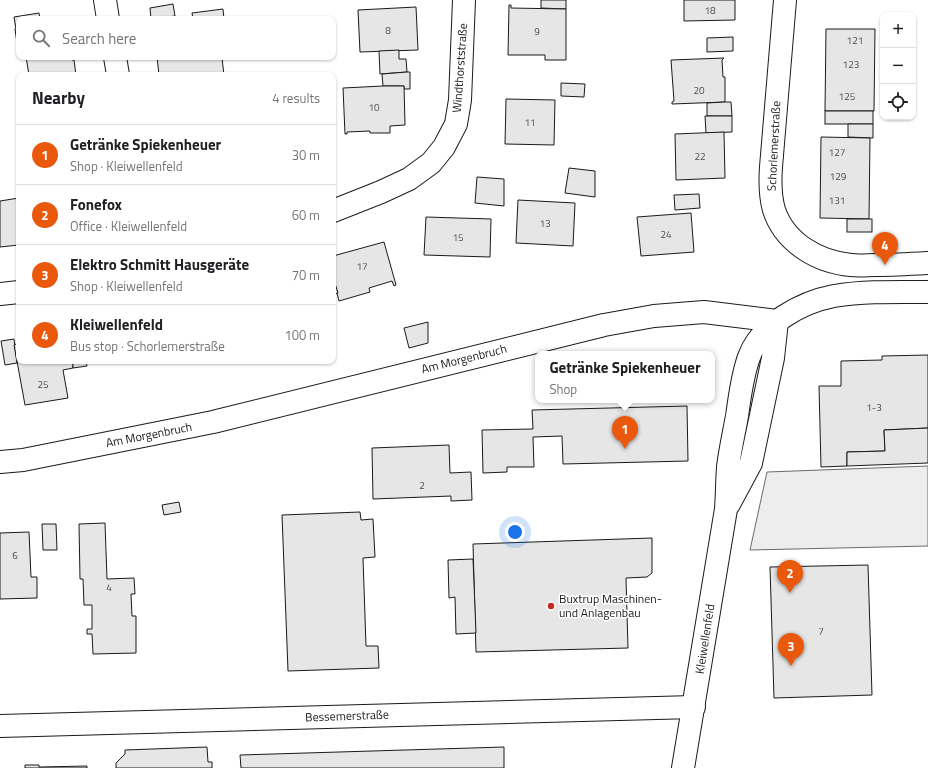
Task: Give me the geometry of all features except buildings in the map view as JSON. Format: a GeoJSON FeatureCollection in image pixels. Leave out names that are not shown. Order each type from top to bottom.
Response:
{"type":"FeatureCollection","features":[{"type":"Feature","properties":{"kind":"street"},"geometry":{"type":"LineString","coordinates":[[105,0],[108,16]]}},
{"type":"Feature","properties":{"kind":"street","name":"Windthorststraße"},"geometry":{"type":"LineString","coordinates":[[336,210],[409,179],[431,163],[444,147],[456,124],[460,100],[464,0]]}},
{"type":"Feature","properties":{"kind":"street","name":"Schorlemerstraße"},"geometry":{"type":"LineString","coordinates":[[785,0],[770,190],[774,210],[782,228],[797,244],[812,255],[833,263],[853,266],[928,263]]}},
{"type":"Feature","properties":{"kind":"street"},"geometry":{"type":"LineString","coordinates":[[116,60],[118,72]]}},
{"type":"Feature","properties":{"kind":"street"},"geometry":{"type":"LineString","coordinates":[[0,294],[16,292]]}},
{"type":"Feature","properties":{"kind":"street"},"geometry":{"type":"LineString","coordinates":[[777,321],[789,312],[802,306],[834,296],[864,293],[928,292]]}},
{"type":"Feature","properties":{"kind":"street","name":"Am Morgenbruch"},"geometry":{"type":"LineString","coordinates":[[0,462],[23,460],[213,422],[604,325],[654,316],[704,312],[777,321]]}},
{"type":"Feature","properties":{"kind":"street","name":"Kleiwellenfeld"},"geometry":{"type":"LineString","coordinates":[[683,768],[726,509],[728,467],[744,372],[749,355],[761,337],[777,321]]}},
{"type":"Feature","properties":{"kind":"street","name":"Bessemerstraße"},"geometry":{"type":"LineString","coordinates":[[0,726],[694,707]]}},
{"type":"Feature","properties":{"kind":"shaded area"},"geometry":{"type":"Polygon","coordinates":[[[928,466],[928,546],[750,550],[767,472],[928,466]]]}},
{"type":"Feature","properties":{"kind":"place","name":"Kleiwellenfeld"},"geometry":{"type":"Point","coordinates":[885,265]}},
{"type":"Feature","properties":{"kind":"place","name":"Getränke Spiekenheuer"},"geometry":{"type":"Point","coordinates":[625,449]}},
{"type":"Feature","properties":{"kind":"place","name":"Fonefox"},"geometry":{"type":"Point","coordinates":[790,593]}},
{"type":"Feature","properties":{"kind":"place","name":"Buxtrup Maschinen- und Anlagenbau"},"geometry":{"type":"Point","coordinates":[551,606]}},
{"type":"Feature","properties":{"kind":"place","name":"Elektro Schmitt Hausgeräte"},"geometry":{"type":"Point","coordinates":[791,666]}}]}
